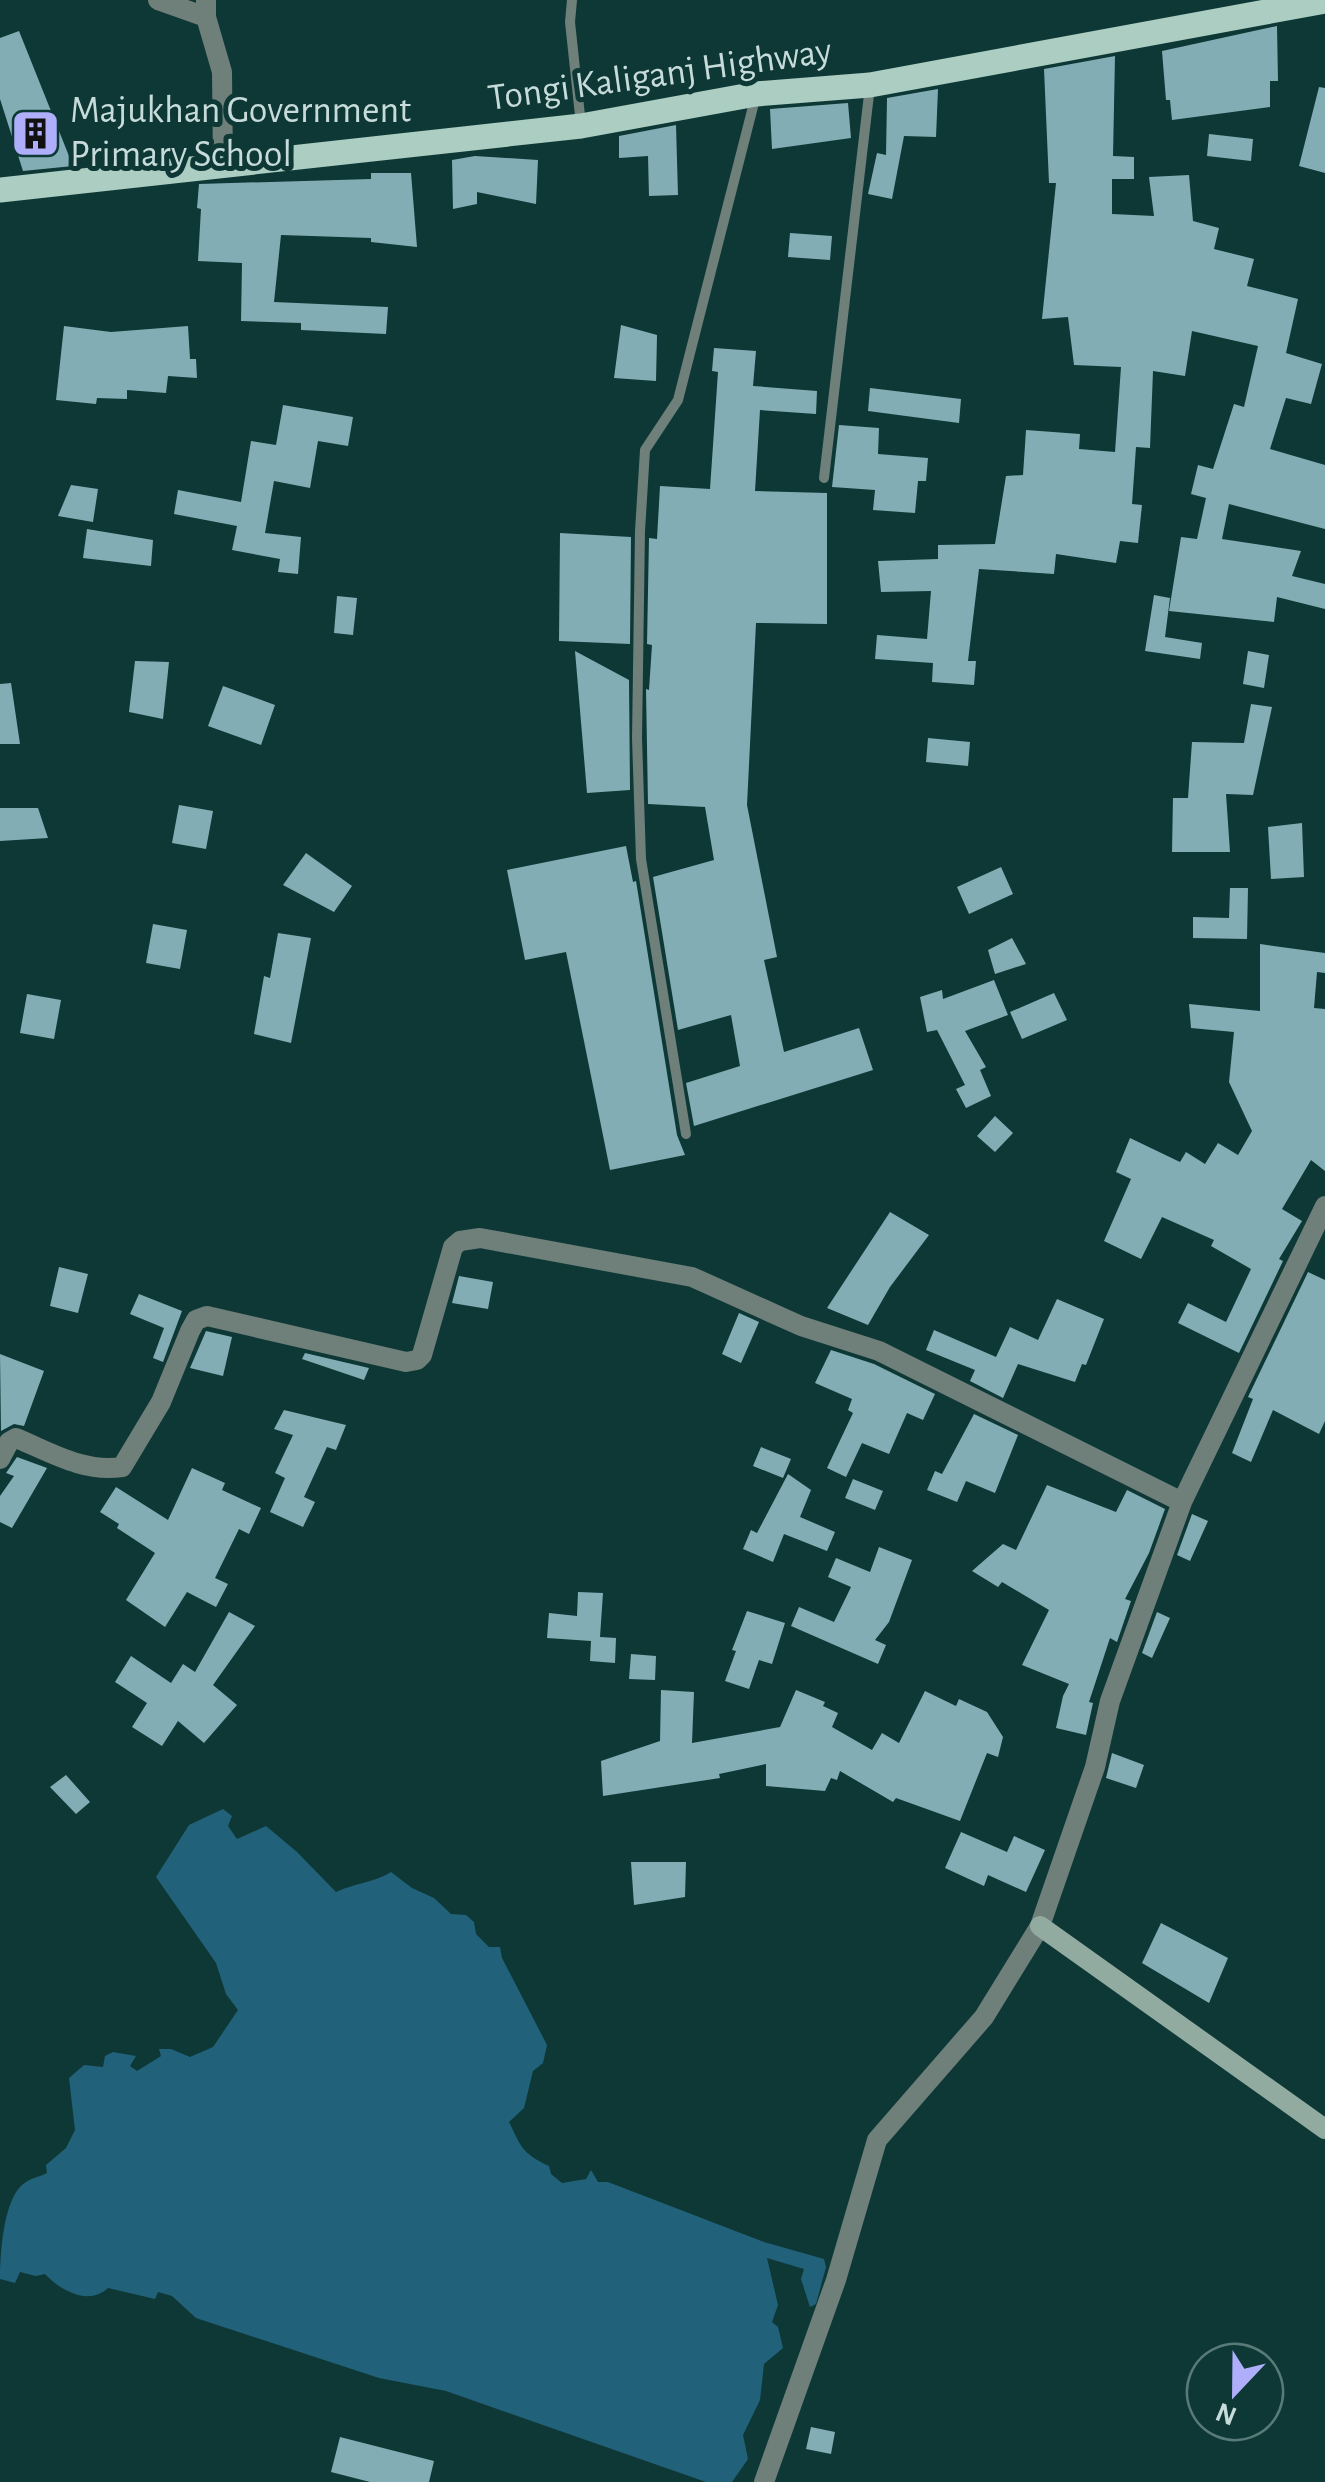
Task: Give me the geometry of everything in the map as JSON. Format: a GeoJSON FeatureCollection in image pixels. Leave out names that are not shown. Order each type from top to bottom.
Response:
{"type":"FeatureCollection","features":[{"type":"Feature","properties":{"kind":"main road","name":"Tongi Kaliganj Highway"},"geometry":{"type":"LineString","coordinates":[[0,190],[581,126],[756,94],[870,84],[1325,1]]}},
{"type":"Feature","properties":{"kind":"street"},"geometry":{"type":"LineString","coordinates":[[158,0],[206,9],[222,72],[222,168]]}},
{"type":"Feature","properties":{"kind":"street"},"geometry":{"type":"LineString","coordinates":[[764,2482],[836,2280],[877,2140],[984,2017],[1040,1926],[1095,1767],[1110,1701],[1182,1502],[1325,1206]]}},
{"type":"Feature","properties":{"kind":"street"},"geometry":{"type":"LineString","coordinates":[[0,1459],[13,1438],[84,1466],[103,1470],[122,1467],[160,1402],[196,1320],[207,1316],[406,1362],[417,1360],[422,1355],[453,1247],[460,1241],[480,1238],[692,1276],[802,1326],[880,1351],[1182,1502]]}},
{"type":"Feature","properties":{"kind":"street"},"geometry":{"type":"LineString","coordinates":[[1040,1926],[1325,2129]]}},
{"type":"Feature","properties":{"kind":"lane"},"geometry":{"type":"LineString","coordinates":[[572,0],[570,22],[581,126]]}},
{"type":"Feature","properties":{"kind":"lane"},"geometry":{"type":"LineString","coordinates":[[824,478],[870,84]]}},
{"type":"Feature","properties":{"kind":"lane"},"geometry":{"type":"LineString","coordinates":[[686,1134],[641,858],[640,531],[645,450],[678,400],[756,94]]}},
{"type":"Feature","properties":{"kind":"water"},"geometry":{"type":"Polygon","coordinates":[[[223,1809],[232,1816],[228,1826],[237,1839],[266,1826],[336,1892],[391,1872],[434,1898],[451,1914],[466,1915],[489,1947],[500,1947],[547,2045],[543,2063],[533,2071],[524,2108],[509,2122],[523,2148],[549,2166],[551,2174],[562,2183],[586,2179],[591,2170],[598,2182],[608,2182],[764,2242],[824,2259],[826,2267],[816,2304],[810,2307],[801,2279],[804,2269],[767,2258],[778,2305],[772,2322],[778,2327],[783,2348],[764,2364],[760,2400],[743,2435],[748,2459],[732,2482],[706,2482],[446,2391],[379,2378],[196,2318],[172,2296],[158,2292],[155,2299],[108,2288],[84,2296],[67,2291],[45,2274],[20,2272],[15,2283],[0,2279],[4,2227],[12,2199],[26,2182],[47,2173],[46,2165],[66,2148],[75,2130],[69,2078],[84,2065],[103,2067],[105,2056],[113,2052],[136,2056],[130,2066],[137,2071],[161,2056],[159,2049],[190,2057],[213,2047],[238,2010],[226,1994],[216,1963],[156,1877],[189,1825],[223,1809]]]}},
{"type":"Feature","properties":{"kind":"building"},"geometry":{"type":"Polygon","coordinates":[[[1277,26],[1278,81],[1270,81],[1270,107],[1172,120],[1170,100],[1166,100],[1162,51],[1277,26]]]}},
{"type":"Feature","properties":{"kind":"building","name":"Majukhan Government Primary School"},"geometry":{"type":"Polygon","coordinates":[[[19,31],[73,166],[23,171],[0,99],[0,38],[19,31]]]}},
{"type":"Feature","properties":{"kind":"building"},"geometry":{"type":"Polygon","coordinates":[[[1115,56],[1113,156],[1134,157],[1134,179],[1112,179],[1112,214],[1154,216],[1149,177],[1189,175],[1193,221],[1219,228],[1214,249],[1254,259],[1247,286],[1298,299],[1286,353],[1322,364],[1311,404],[1286,398],[1270,449],[1325,465],[1325,529],[1229,504],[1222,539],[1301,551],[1292,576],[1325,584],[1325,609],[1277,597],[1274,622],[1169,611],[1181,537],[1197,539],[1206,498],[1191,494],[1198,465],[1213,469],[1234,404],[1244,407],[1258,346],[1192,331],[1185,376],[1153,371],[1150,448],[1136,447],[1132,504],[1142,505],[1138,543],[1120,541],[1116,563],[1056,554],[1054,574],[979,569],[968,661],[976,661],[974,685],[932,682],[933,663],[875,659],[877,635],[927,639],[931,591],[881,592],[878,561],[938,559],[938,545],[995,544],[1006,476],[1023,475],[1026,430],[1080,434],[1079,449],[1115,452],[1121,367],[1074,365],[1068,317],[1042,319],[1056,183],[1049,183],[1044,69],[1115,56]]]}},
{"type":"Feature","properties":{"kind":"building"},"geometry":{"type":"Polygon","coordinates":[[[1319,87],[1325,88],[1325,173],[1299,166],[1319,87]]]}},
{"type":"Feature","properties":{"kind":"building"},"geometry":{"type":"Polygon","coordinates":[[[938,89],[936,137],[904,136],[892,199],[868,194],[877,153],[886,155],[887,98],[938,89]]]}},
{"type":"Feature","properties":{"kind":"building"},"geometry":{"type":"Polygon","coordinates":[[[848,103],[851,138],[772,149],[770,109],[848,103]]]}},
{"type":"Feature","properties":{"kind":"building"},"geometry":{"type":"Polygon","coordinates":[[[676,125],[678,195],[649,196],[648,156],[619,158],[619,136],[676,125]]]}},
{"type":"Feature","properties":{"kind":"building"},"geometry":{"type":"Polygon","coordinates":[[[1209,134],[1253,139],[1251,161],[1207,156],[1209,134]]]}},
{"type":"Feature","properties":{"kind":"building"},"geometry":{"type":"Polygon","coordinates":[[[475,156],[538,160],[536,204],[477,192],[477,204],[453,209],[452,160],[475,156]]]}},
{"type":"Feature","properties":{"kind":"building"},"geometry":{"type":"Polygon","coordinates":[[[371,173],[411,173],[417,247],[371,242],[371,238],[281,235],[274,302],[388,307],[386,334],[301,330],[301,323],[241,321],[242,263],[198,261],[199,184],[371,179],[371,173]]]}},
{"type":"Feature","properties":{"kind":"building"},"geometry":{"type":"Polygon","coordinates":[[[790,233],[832,236],[830,260],[788,257],[790,233]]]}},
{"type":"Feature","properties":{"kind":"building"},"geometry":{"type":"Polygon","coordinates":[[[621,325],[657,335],[656,381],[614,378],[621,325]]]}},
{"type":"Feature","properties":{"kind":"building"},"geometry":{"type":"Polygon","coordinates":[[[64,326],[111,332],[188,326],[190,359],[196,359],[197,378],[168,376],[166,393],[127,390],[127,399],[97,398],[96,404],[56,400],[64,326]]]}},
{"type":"Feature","properties":{"kind":"building"},"geometry":{"type":"Polygon","coordinates":[[[714,348],[756,351],[753,386],[817,391],[816,414],[760,410],[755,491],[827,493],[827,624],[756,623],[747,805],[777,957],[764,960],[784,1052],[859,1028],[873,1070],[694,1126],[686,1083],[740,1066],[731,1015],[678,1030],[653,877],[714,860],[705,807],[648,804],[646,689],[649,690],[652,645],[647,644],[649,538],[657,539],[660,486],[710,489],[718,372],[712,371],[714,348]]]}},
{"type":"Feature","properties":{"kind":"building"},"geometry":{"type":"Polygon","coordinates":[[[870,388],[961,399],[959,423],[868,411],[870,388]]]}},
{"type":"Feature","properties":{"kind":"building"},"geometry":{"type":"Polygon","coordinates":[[[283,405],[353,417],[348,446],[318,441],[310,488],[274,481],[265,533],[301,537],[298,574],[278,572],[280,559],[232,550],[237,526],[174,514],[178,490],[241,502],[251,441],[276,445],[283,405]]]}},
{"type":"Feature","properties":{"kind":"building"},"geometry":{"type":"Polygon","coordinates":[[[839,425],[879,428],[878,454],[928,458],[926,481],[918,481],[915,513],[873,510],[875,490],[832,487],[839,425]]]}},
{"type":"Feature","properties":{"kind":"building"},"geometry":{"type":"Polygon","coordinates":[[[71,485],[98,489],[93,522],[58,516],[71,485]]]}},
{"type":"Feature","properties":{"kind":"building"},"geometry":{"type":"Polygon","coordinates":[[[87,529],[153,540],[151,566],[83,558],[87,529]]]}},
{"type":"Feature","properties":{"kind":"building"},"geometry":{"type":"Polygon","coordinates":[[[560,533],[631,537],[630,644],[559,641],[560,533]]]}},
{"type":"Feature","properties":{"kind":"building"},"geometry":{"type":"Polygon","coordinates":[[[1154,595],[1170,598],[1165,637],[1202,643],[1200,659],[1145,651],[1154,595]]]}},
{"type":"Feature","properties":{"kind":"building"},"geometry":{"type":"Polygon","coordinates":[[[337,596],[357,598],[353,635],[334,633],[337,596]]]}},
{"type":"Feature","properties":{"kind":"building"},"geometry":{"type":"Polygon","coordinates":[[[575,651],[629,680],[630,790],[587,793],[575,651]]]}},
{"type":"Feature","properties":{"kind":"building"},"geometry":{"type":"Polygon","coordinates":[[[1248,651],[1269,655],[1264,688],[1243,684],[1248,651]]]}},
{"type":"Feature","properties":{"kind":"building"},"geometry":{"type":"Polygon","coordinates":[[[135,661],[169,662],[163,719],[129,712],[135,661]]]}},
{"type":"Feature","properties":{"kind":"building"},"geometry":{"type":"Polygon","coordinates":[[[11,683],[20,744],[0,744],[0,684],[11,683]]]}},
{"type":"Feature","properties":{"kind":"building"},"geometry":{"type":"Polygon","coordinates":[[[223,686],[275,705],[261,745],[208,726],[223,686]]]}},
{"type":"Feature","properties":{"kind":"building"},"geometry":{"type":"Polygon","coordinates":[[[1251,704],[1272,707],[1253,795],[1226,794],[1230,852],[1172,852],[1173,798],[1188,798],[1192,742],[1244,743],[1251,704]]]}},
{"type":"Feature","properties":{"kind":"building"},"geometry":{"type":"Polygon","coordinates":[[[928,738],[970,742],[968,766],[926,762],[928,738]]]}},
{"type":"Feature","properties":{"kind":"building"},"geometry":{"type":"Polygon","coordinates":[[[179,805],[213,811],[206,849],[172,843],[179,805]]]}},
{"type":"Feature","properties":{"kind":"building"},"geometry":{"type":"Polygon","coordinates":[[[0,808],[38,808],[48,838],[0,841],[0,808]]]}},
{"type":"Feature","properties":{"kind":"building"},"geometry":{"type":"Polygon","coordinates":[[[1302,823],[1304,877],[1271,879],[1268,827],[1302,823]]]}},
{"type":"Feature","properties":{"kind":"building"},"geometry":{"type":"Polygon","coordinates":[[[626,846],[633,882],[636,881],[677,1135],[685,1155],[610,1170],[566,952],[525,960],[507,870],[626,846]]]}},
{"type":"Feature","properties":{"kind":"building"},"geometry":{"type":"Polygon","coordinates":[[[306,853],[352,886],[334,912],[283,885],[306,853]]]}},
{"type":"Feature","properties":{"kind":"building"},"geometry":{"type":"Polygon","coordinates":[[[1001,867],[1013,894],[969,914],[957,887],[1001,867]]]}},
{"type":"Feature","properties":{"kind":"building"},"geometry":{"type":"Polygon","coordinates":[[[1230,888],[1248,888],[1247,939],[1193,938],[1193,917],[1229,918],[1230,888]]]}},
{"type":"Feature","properties":{"kind":"building"},"geometry":{"type":"Polygon","coordinates":[[[153,924],[187,930],[180,969],[146,963],[153,924]]]}},
{"type":"Feature","properties":{"kind":"building"},"geometry":{"type":"Polygon","coordinates":[[[278,933],[311,938],[291,1043],[254,1034],[264,976],[270,978],[278,933]]]}},
{"type":"Feature","properties":{"kind":"building"},"geometry":{"type":"Polygon","coordinates":[[[1012,938],[1026,964],[995,974],[988,950],[1012,938]]]}},
{"type":"Feature","properties":{"kind":"building"},"geometry":{"type":"Polygon","coordinates":[[[1260,944],[1325,953],[1325,973],[1317,972],[1314,1008],[1325,1009],[1325,1171],[1311,1160],[1282,1209],[1302,1221],[1279,1259],[1283,1261],[1239,1353],[1178,1323],[1188,1303],[1226,1322],[1251,1269],[1211,1246],[1214,1240],[1162,1217],[1141,1259],[1104,1241],[1131,1179],[1116,1172],[1130,1138],[1180,1162],[1186,1152],[1205,1164],[1218,1143],[1238,1155],[1252,1131],[1229,1082],[1234,1032],[1191,1028],[1189,1004],[1260,1011],[1260,944]]]}},
{"type":"Feature","properties":{"kind":"building"},"geometry":{"type":"Polygon","coordinates":[[[994,980],[1008,1015],[965,1031],[986,1067],[980,1070],[991,1096],[966,1108],[956,1089],[965,1085],[937,1030],[927,1032],[920,997],[942,990],[943,999],[994,980]]]}},
{"type":"Feature","properties":{"kind":"building"},"geometry":{"type":"Polygon","coordinates":[[[1054,993],[1067,1020],[1022,1039],[1010,1012],[1054,993]]]}},
{"type":"Feature","properties":{"kind":"building"},"geometry":{"type":"Polygon","coordinates":[[[27,994],[61,1000],[54,1039],[20,1033],[27,994]]]}},
{"type":"Feature","properties":{"kind":"building"},"geometry":{"type":"Polygon","coordinates":[[[995,1116],[1013,1133],[995,1152],[977,1136],[995,1116]]]}},
{"type":"Feature","properties":{"kind":"building"},"geometry":{"type":"Polygon","coordinates":[[[890,1212],[929,1235],[890,1287],[868,1325],[827,1308],[890,1212]]]}},
{"type":"Feature","properties":{"kind":"building"},"geometry":{"type":"Polygon","coordinates":[[[59,1267],[88,1274],[78,1313],[50,1306],[59,1267]]]}},
{"type":"Feature","properties":{"kind":"building"},"geometry":{"type":"Polygon","coordinates":[[[1308,1272],[1325,1280],[1325,1421],[1319,1434],[1273,1410],[1251,1462],[1232,1453],[1253,1399],[1248,1397],[1308,1272]]]}},
{"type":"Feature","properties":{"kind":"building"},"geometry":{"type":"Polygon","coordinates":[[[459,1276],[493,1282],[488,1309],[452,1303],[459,1276]]]}},
{"type":"Feature","properties":{"kind":"building"},"geometry":{"type":"Polygon","coordinates":[[[139,1294],[182,1311],[163,1362],[153,1358],[164,1328],[130,1314],[139,1294]]]}},
{"type":"Feature","properties":{"kind":"building"},"geometry":{"type":"Polygon","coordinates":[[[1057,1299],[1104,1319],[1075,1382],[1018,1364],[1003,1398],[970,1381],[975,1370],[926,1350],[934,1330],[996,1357],[1010,1327],[1038,1340],[1057,1299]]]}},
{"type":"Feature","properties":{"kind":"building"},"geometry":{"type":"Polygon","coordinates":[[[739,1313],[759,1322],[741,1363],[722,1354],[739,1313]]]}},
{"type":"Feature","properties":{"kind":"building"},"geometry":{"type":"Polygon","coordinates":[[[206,1331],[232,1337],[223,1376],[190,1368],[206,1331]]]}},
{"type":"Feature","properties":{"kind":"building"},"geometry":{"type":"Polygon","coordinates":[[[831,1350],[874,1364],[935,1394],[923,1420],[907,1413],[889,1454],[862,1443],[846,1477],[827,1468],[853,1413],[848,1410],[852,1399],[815,1383],[831,1350]]]}},
{"type":"Feature","properties":{"kind":"building"},"geometry":{"type":"Polygon","coordinates":[[[305,1353],[369,1368],[364,1380],[302,1359],[305,1353]]]}},
{"type":"Feature","properties":{"kind":"building"},"geometry":{"type":"Polygon","coordinates":[[[0,1354],[44,1371],[24,1426],[14,1424],[1,1431],[0,1354]]]}},
{"type":"Feature","properties":{"kind":"building"},"geometry":{"type":"Polygon","coordinates":[[[284,1410],[346,1425],[336,1450],[327,1447],[304,1497],[315,1502],[303,1527],[270,1512],[285,1478],[275,1473],[293,1435],[274,1429],[284,1410]]]}},
{"type":"Feature","properties":{"kind":"building"},"geometry":{"type":"Polygon","coordinates":[[[974,1414],[1018,1435],[995,1493],[966,1481],[957,1502],[927,1490],[935,1471],[942,1474],[974,1414]]]}},
{"type":"Feature","properties":{"kind":"building"},"geometry":{"type":"Polygon","coordinates":[[[761,1447],[791,1459],[783,1478],[753,1466],[761,1447]]]}},
{"type":"Feature","properties":{"kind":"building"},"geometry":{"type":"Polygon","coordinates":[[[17,1457],[47,1468],[12,1528],[0,1522],[0,1496],[14,1476],[6,1473],[17,1457]]]}},
{"type":"Feature","properties":{"kind":"building"},"geometry":{"type":"Polygon","coordinates":[[[192,1468],[225,1483],[222,1490],[261,1508],[249,1534],[239,1529],[215,1578],[228,1584],[216,1607],[187,1592],[165,1627],[126,1600],[155,1553],[100,1512],[116,1487],[168,1520],[192,1468]]]}},
{"type":"Feature","properties":{"kind":"building"},"geometry":{"type":"Polygon","coordinates":[[[788,1474],[811,1490],[800,1517],[835,1532],[827,1551],[784,1534],[773,1562],[743,1549],[751,1530],[757,1533],[788,1474]]]}},
{"type":"Feature","properties":{"kind":"building"},"geometry":{"type":"Polygon","coordinates":[[[853,1479],[883,1491],[875,1510],[845,1498],[853,1479]]]}},
{"type":"Feature","properties":{"kind":"building"},"geometry":{"type":"Polygon","coordinates":[[[1047,1485],[1116,1512],[1127,1490],[1165,1509],[1149,1553],[1125,1599],[1131,1601],[1117,1642],[1110,1638],[1089,1702],[1093,1703],[1086,1735],[1056,1728],[1069,1684],[1022,1665],[1049,1610],[1002,1582],[998,1587],[972,1571],[1003,1544],[1016,1550],[1047,1485]]]}},
{"type":"Feature","properties":{"kind":"building"},"geometry":{"type":"Polygon","coordinates":[[[1192,1514],[1208,1521],[1190,1561],[1177,1555],[1192,1514]]]}},
{"type":"Feature","properties":{"kind":"building"},"geometry":{"type":"Polygon","coordinates":[[[879,1547],[912,1560],[889,1622],[875,1640],[886,1645],[878,1664],[791,1626],[799,1607],[834,1622],[851,1587],[828,1577],[836,1558],[870,1572],[879,1547]]]}},
{"type":"Feature","properties":{"kind":"building"},"geometry":{"type":"Polygon","coordinates":[[[578,1592],[603,1593],[600,1637],[616,1638],[615,1663],[590,1661],[591,1641],[547,1638],[549,1613],[577,1616],[578,1592]]]}},
{"type":"Feature","properties":{"kind":"building"},"geometry":{"type":"Polygon","coordinates":[[[747,1611],[785,1623],[772,1664],[759,1660],[749,1689],[725,1681],[747,1611]]]}},
{"type":"Feature","properties":{"kind":"building"},"geometry":{"type":"Polygon","coordinates":[[[229,1612],[255,1626],[213,1685],[237,1705],[204,1743],[178,1721],[162,1746],[132,1727],[147,1703],[115,1682],[131,1656],[171,1683],[183,1664],[195,1672],[229,1612]]]}},
{"type":"Feature","properties":{"kind":"building"},"geometry":{"type":"Polygon","coordinates":[[[1157,1612],[1170,1618],[1152,1658],[1142,1653],[1157,1612]]]}},
{"type":"Feature","properties":{"kind":"building"},"geometry":{"type":"Polygon","coordinates":[[[631,1654],[656,1656],[655,1680],[629,1679],[631,1654]]]}},
{"type":"Feature","properties":{"kind":"building"},"geometry":{"type":"Polygon","coordinates":[[[661,1690],[694,1692],[692,1743],[780,1727],[796,1690],[825,1702],[823,1706],[838,1713],[832,1727],[872,1750],[882,1733],[899,1743],[925,1691],[956,1706],[959,1699],[987,1712],[1003,1737],[998,1757],[987,1753],[960,1821],[896,1798],[893,1802],[840,1771],[825,1791],[766,1786],[766,1764],[719,1774],[720,1778],[603,1796],[601,1761],[660,1741],[661,1690]]]}},
{"type":"Feature","properties":{"kind":"building"},"geometry":{"type":"Polygon","coordinates":[[[1112,1753],[1144,1765],[1136,1788],[1106,1778],[1112,1753]]]}},
{"type":"Feature","properties":{"kind":"building"},"geometry":{"type":"Polygon","coordinates":[[[66,1775],[90,1802],[76,1814],[50,1787],[66,1775]]]}},
{"type":"Feature","properties":{"kind":"building"},"geometry":{"type":"Polygon","coordinates":[[[961,1832],[1007,1852],[1014,1836],[1045,1850],[1026,1892],[988,1875],[984,1886],[945,1868],[961,1832]]]}},
{"type":"Feature","properties":{"kind":"building"},"geometry":{"type":"Polygon","coordinates":[[[631,1862],[686,1862],[685,1897],[634,1905],[631,1862]]]}},
{"type":"Feature","properties":{"kind":"building"},"geometry":{"type":"Polygon","coordinates":[[[1161,1923],[1228,1958],[1209,2003],[1142,1963],[1161,1923]]]}},
{"type":"Feature","properties":{"kind":"building"},"geometry":{"type":"Polygon","coordinates":[[[811,2427],[835,2432],[831,2454],[806,2449],[811,2427]]]}},
{"type":"Feature","properties":{"kind":"building"},"geometry":{"type":"Polygon","coordinates":[[[340,2437],[434,2461],[429,2482],[370,2482],[331,2472],[340,2437]]]}},
{"type":"Feature","properties":{"kind":"place","name":"Majukhan Government Primary School"},"geometry":{"type":"Point","coordinates":[35,133]}}]}
